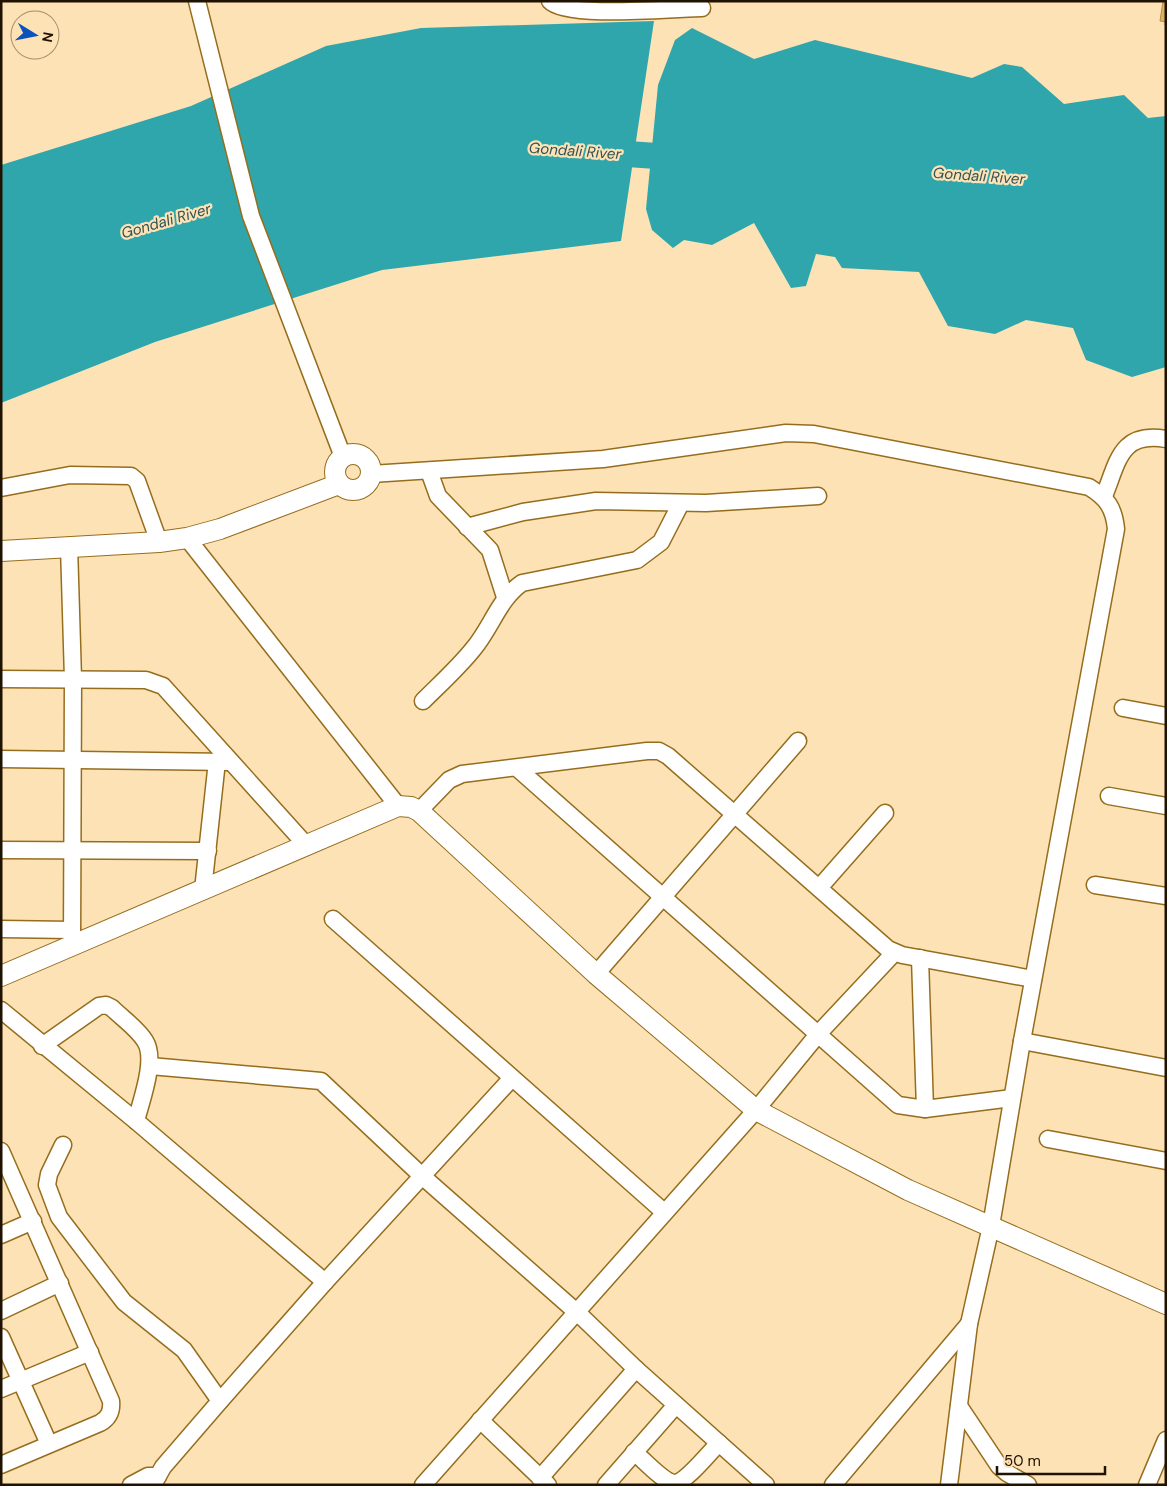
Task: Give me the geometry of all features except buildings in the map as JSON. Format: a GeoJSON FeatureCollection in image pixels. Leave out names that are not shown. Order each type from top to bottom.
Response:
{"type":"FeatureCollection","features":[{"type":"Feature","properties":{"kind":"main road"},"geometry":{"type":"LineString","coordinates":[[355,454],[365,459],[371,474],[366,485],[356,490],[350,490],[339,484],[336,479],[336,466],[343,457],[355,454]]}},
{"type":"Feature","properties":{"kind":"main road"},"geometry":{"type":"LineString","coordinates":[[1,551],[159,542],[187,538],[220,529],[339,484]]}},
{"type":"Feature","properties":{"kind":"main road"},"geometry":{"type":"LineString","coordinates":[[1,976],[72,938],[203,890],[398,806],[411,807],[419,812],[596,974],[756,1110],[908,1190],[1166,1304]]}},
{"type":"Feature","properties":{"kind":"street"},"geometry":{"type":"LineString","coordinates":[[196,1],[252,216],[343,457]]}},
{"type":"Feature","properties":{"kind":"street"},"geometry":{"type":"LineString","coordinates":[[550,1],[558,8],[579,11],[702,8]]}},
{"type":"Feature","properties":{"kind":"street"},"geometry":{"type":"LineString","coordinates":[[371,474],[627,457],[786,433],[814,434],[1089,487],[1104,496],[1114,511],[1116,529],[1033,979],[991,1226],[969,1324],[949,1485]]}},
{"type":"Feature","properties":{"kind":"street"},"geometry":{"type":"LineString","coordinates":[[1104,496],[1123,451],[1132,441],[1152,437],[1166,439]]}},
{"type":"Feature","properties":{"kind":"street"},"geometry":{"type":"LineString","coordinates":[[429,470],[438,496],[490,550],[506,597]]}},
{"type":"Feature","properties":{"kind":"street"},"geometry":{"type":"LineString","coordinates":[[1,488],[70,475],[131,476],[137,481],[159,542]]}},
{"type":"Feature","properties":{"kind":"street"},"geometry":{"type":"LineString","coordinates":[[467,527],[523,512],[596,501],[706,503],[818,496]]}},
{"type":"Feature","properties":{"kind":"street"},"geometry":{"type":"LineString","coordinates":[[423,702],[475,647],[506,597],[522,582],[637,560],[661,542],[668,533],[681,503]]}},
{"type":"Feature","properties":{"kind":"street"},"geometry":{"type":"LineString","coordinates":[[187,538],[398,806]]}},
{"type":"Feature","properties":{"kind":"street"},"geometry":{"type":"LineString","coordinates":[[1,929],[72,938],[73,679],[69,546]]}},
{"type":"Feature","properties":{"kind":"street"},"geometry":{"type":"LineString","coordinates":[[1,679],[156,682],[164,686],[224,762],[307,846]]}},
{"type":"Feature","properties":{"kind":"street"},"geometry":{"type":"LineString","coordinates":[[1123,708],[1166,716]]}},
{"type":"Feature","properties":{"kind":"street"},"geometry":{"type":"LineString","coordinates":[[596,974],[798,741]]}},
{"type":"Feature","properties":{"kind":"street"},"geometry":{"type":"LineString","coordinates":[[419,812],[449,780],[462,774],[659,751],[668,756],[894,953],[1033,979]]}},
{"type":"Feature","properties":{"kind":"street"},"geometry":{"type":"LineString","coordinates":[[1,759],[224,762]]}},
{"type":"Feature","properties":{"kind":"street"},"geometry":{"type":"LineString","coordinates":[[203,890],[224,762]]}},
{"type":"Feature","properties":{"kind":"street"},"geometry":{"type":"LineString","coordinates":[[517,768],[664,896],[898,1105],[926,1109],[1012,1098]]}},
{"type":"Feature","properties":{"kind":"street"},"geometry":{"type":"LineString","coordinates":[[1109,796],[1166,806]]}},
{"type":"Feature","properties":{"kind":"street"},"geometry":{"type":"LineString","coordinates":[[819,888],[885,813]]}},
{"type":"Feature","properties":{"kind":"street"},"geometry":{"type":"LineString","coordinates":[[1,850],[208,851]]}},
{"type":"Feature","properties":{"kind":"street"},"geometry":{"type":"LineString","coordinates":[[1095,885],[1166,896]]}},
{"type":"Feature","properties":{"kind":"street"},"geometry":{"type":"LineString","coordinates":[[333,919],[664,1212]]}},
{"type":"Feature","properties":{"kind":"street"},"geometry":{"type":"LineString","coordinates":[[423,1485],[575,1311],[756,1110],[818,1033],[894,953]]}},
{"type":"Feature","properties":{"kind":"street"},"geometry":{"type":"LineString","coordinates":[[920,958],[926,1109]]}},
{"type":"Feature","properties":{"kind":"street"},"geometry":{"type":"LineString","coordinates":[[42,1046],[99,1006],[106,1005],[112,1008],[145,1040],[148,1048],[150,1066],[136,1121]]}},
{"type":"Feature","properties":{"kind":"street"},"geometry":{"type":"LineString","coordinates":[[1,1010],[42,1046],[136,1121],[325,1282]]}},
{"type":"Feature","properties":{"kind":"street"},"geometry":{"type":"LineString","coordinates":[[1022,1041],[1166,1068]]}},
{"type":"Feature","properties":{"kind":"street"},"geometry":{"type":"LineString","coordinates":[[150,1066],[321,1081],[422,1176],[575,1311],[636,1369],[766,1485]]}},
{"type":"Feature","properties":{"kind":"street"},"geometry":{"type":"LineString","coordinates":[[131,1485],[143,1478],[161,1478],[220,1401],[325,1282],[512,1078]]}},
{"type":"Feature","properties":{"kind":"street"},"geometry":{"type":"LineString","coordinates":[[1048,1138],[1166,1161]]}},
{"type":"Feature","properties":{"kind":"street"},"geometry":{"type":"LineString","coordinates":[[63,1145],[49,1174],[48,1185],[59,1217],[124,1302],[184,1350],[220,1401]]}},
{"type":"Feature","properties":{"kind":"street"},"geometry":{"type":"LineString","coordinates":[[1,1465],[100,1423],[109,1415],[111,1400],[2,1154]]}},
{"type":"Feature","properties":{"kind":"street"},"geometry":{"type":"LineString","coordinates":[[1,1235],[33,1221]]}},
{"type":"Feature","properties":{"kind":"street"},"geometry":{"type":"LineString","coordinates":[[1,1311],[60,1283]]}},
{"type":"Feature","properties":{"kind":"street"},"geometry":{"type":"LineString","coordinates":[[832,1485],[969,1324]]}},
{"type":"Feature","properties":{"kind":"street"},"geometry":{"type":"LineString","coordinates":[[1,1337],[49,1444]]}},
{"type":"Feature","properties":{"kind":"street"},"geometry":{"type":"LineString","coordinates":[[1,1389],[90,1352]]}},
{"type":"Feature","properties":{"kind":"street"},"geometry":{"type":"LineString","coordinates":[[480,1420],[544,1481],[636,1369]]}},
{"type":"Feature","properties":{"kind":"street"},"geometry":{"type":"LineString","coordinates":[[606,1485],[676,1405]]}},
{"type":"Feature","properties":{"kind":"street"},"geometry":{"type":"LineString","coordinates":[[959,1406],[1000,1466],[1007,1473],[1028,1485]]}},
{"type":"Feature","properties":{"kind":"street"},"geometry":{"type":"LineString","coordinates":[[1146,1485],[1166,1440]]}},
{"type":"Feature","properties":{"kind":"street"},"geometry":{"type":"LineString","coordinates":[[634,1452],[666,1480],[675,1483],[684,1480],[719,1443]]}},
{"type":"Feature","properties":{"kind":"water"},"geometry":{"type":"Polygon","coordinates":[[[654,21],[621,241],[382,270],[155,342],[1,403],[1,165],[191,106],[326,46],[421,28],[654,21]]]}},
{"type":"Feature","properties":{"kind":"water"},"geometry":{"type":"Polygon","coordinates":[[[692,28],[754,59],[815,40],[972,78],[1004,64],[1022,67],[1064,104],[1124,95],[1148,118],[1166,116],[1166,367],[1132,377],[1086,360],[1073,328],[1026,320],[995,334],[948,326],[919,272],[842,268],[835,257],[816,254],[806,286],[791,288],[754,223],[712,245],[684,240],[673,248],[652,230],[646,209],[658,85],[675,40],[692,28]]]}},
{"type":"Feature","properties":{"kind":"waterway","name":"Gondali River"},"geometry":{"type":"LineString","coordinates":[[598,152],[686,158]]}}]}
